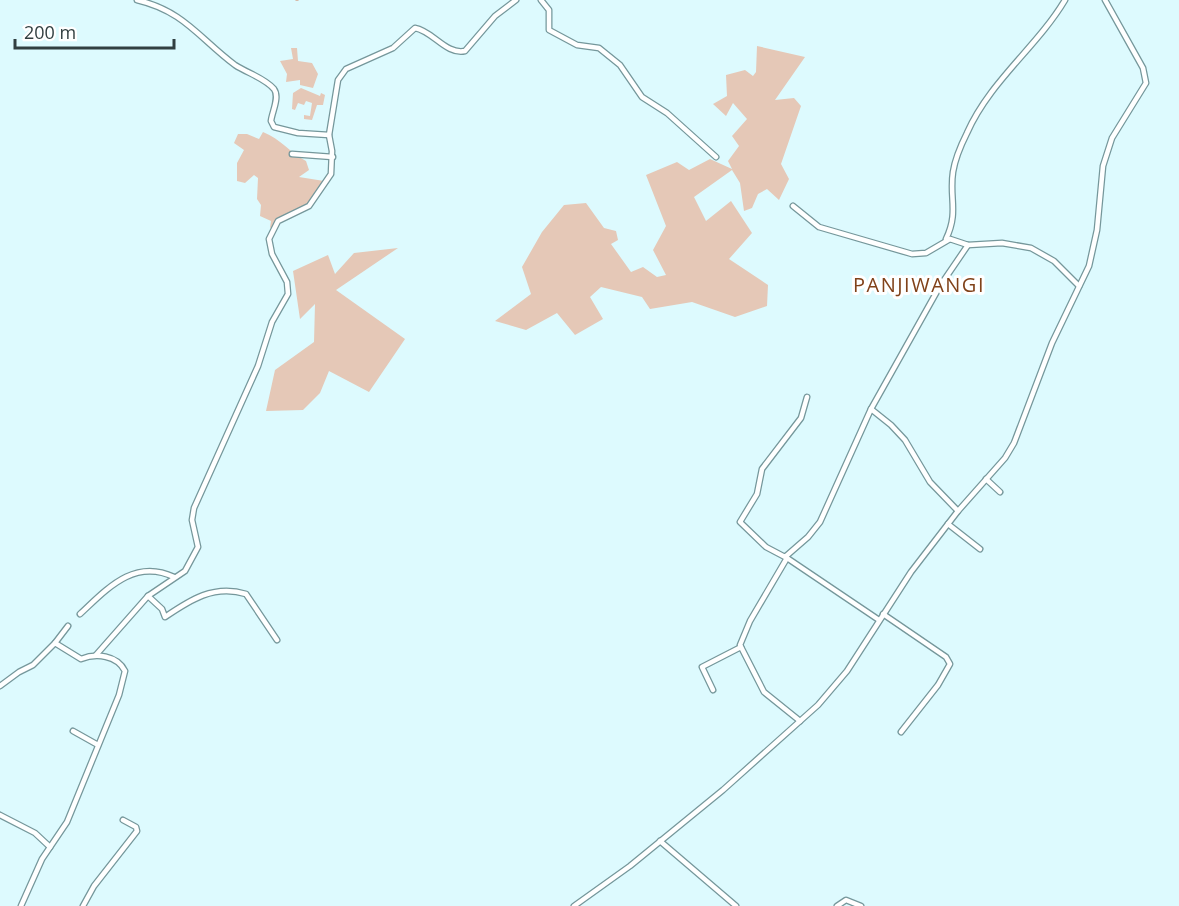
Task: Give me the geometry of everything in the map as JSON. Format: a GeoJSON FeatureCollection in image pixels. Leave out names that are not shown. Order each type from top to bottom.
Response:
{"type":"FeatureCollection","features":[{"type":"Feature","properties":{"kind":"street"},"geometry":{"type":"LineString","coordinates":[[137,0],[159,5],[173,12],[234,64],[273,88],[276,96],[271,121],[274,127],[298,133],[329,135]]}},
{"type":"Feature","properties":{"kind":"street"},"geometry":{"type":"LineString","coordinates":[[96,655],[148,596],[185,571],[198,548],[192,520],[194,508],[258,366],[272,322],[286,300],[287,282],[272,254],[269,239],[271,232],[282,218],[305,209],[315,199],[331,174],[333,157],[329,135],[336,84],[346,69],[393,48],[415,28],[426,32],[456,52],[465,51],[495,16],[516,0]]}},
{"type":"Feature","properties":{"kind":"street"},"geometry":{"type":"LineString","coordinates":[[541,0],[549,10],[549,30],[577,45],[599,48],[620,65],[642,97],[667,113],[716,157]]}},
{"type":"Feature","properties":{"kind":"street"},"geometry":{"type":"LineString","coordinates":[[793,206],[819,227],[912,254],[926,254],[946,239],[954,222],[953,170],[968,131],[1007,72],[1049,26],[1065,0]]}},
{"type":"Feature","properties":{"kind":"street"},"geometry":{"type":"LineString","coordinates":[[574,906],[723,790],[818,705],[847,671],[883,614],[948,524],[1005,458],[1015,441],[1052,343],[1090,264],[1097,230],[1103,169],[1112,138],[1145,87],[1147,80],[1143,68],[1105,0]]}},
{"type":"Feature","properties":{"kind":"street"},"geometry":{"type":"LineString","coordinates":[[292,154],[333,157]]}},
{"type":"Feature","properties":{"kind":"street"},"geometry":{"type":"LineString","coordinates":[[946,239],[968,245],[1002,243],[1031,248],[1054,261],[1079,286]]}},
{"type":"Feature","properties":{"kind":"street"},"geometry":{"type":"LineString","coordinates":[[713,690],[702,667],[741,646],[750,621],[786,558],[820,522],[871,409],[940,286],[968,245]]}},
{"type":"Feature","properties":{"kind":"street"},"geometry":{"type":"LineString","coordinates":[[807,397],[801,418],[762,469],[757,494],[740,522],[758,541],[879,620]]}},
{"type":"Feature","properties":{"kind":"street"},"geometry":{"type":"LineString","coordinates":[[871,409],[894,427],[914,451],[930,482],[958,511]]}},
{"type":"Feature","properties":{"kind":"street"},"geometry":{"type":"LineString","coordinates":[[986,479],[1000,492]]}},
{"type":"Feature","properties":{"kind":"street"},"geometry":{"type":"LineString","coordinates":[[948,524],[980,549]]}},
{"type":"Feature","properties":{"kind":"street"},"geometry":{"type":"LineString","coordinates":[[80,614],[117,580],[152,570],[174,578]]}},
{"type":"Feature","properties":{"kind":"street"},"geometry":{"type":"LineString","coordinates":[[148,596],[162,609],[165,617],[197,596],[222,590],[246,594],[277,640]]}},
{"type":"Feature","properties":{"kind":"street"},"geometry":{"type":"LineString","coordinates":[[883,614],[946,657],[950,664],[938,685],[901,732]]}},
{"type":"Feature","properties":{"kind":"street"},"geometry":{"type":"LineString","coordinates":[[0,686],[18,672],[33,665],[68,626]]}},
{"type":"Feature","properties":{"kind":"street"},"geometry":{"type":"LineString","coordinates":[[21,906],[32,879],[67,822],[119,695],[124,671],[116,662],[96,655],[80,658],[55,643]]}},
{"type":"Feature","properties":{"kind":"street"},"geometry":{"type":"LineString","coordinates":[[741,646],[764,692],[800,721]]}},
{"type":"Feature","properties":{"kind":"street"},"geometry":{"type":"LineString","coordinates":[[73,731],[98,745]]}},
{"type":"Feature","properties":{"kind":"street"},"geometry":{"type":"LineString","coordinates":[[0,815],[35,833],[50,848]]}},
{"type":"Feature","properties":{"kind":"street"},"geometry":{"type":"LineString","coordinates":[[83,906],[94,886],[137,831],[136,827],[123,820]]}},
{"type":"Feature","properties":{"kind":"street"},"geometry":{"type":"LineString","coordinates":[[660,841],[736,906]]}},
{"type":"Feature","properties":{"kind":"street"},"geometry":{"type":"LineString","coordinates":[[837,906],[846,900],[861,906]]}},
{"type":"Feature","properties":{"kind":"shaded area"},"geometry":{"type":"Polygon","coordinates":[[[757,46],[805,57],[775,100],[794,98],[801,106],[781,164],[789,179],[779,200],[767,189],[758,194],[752,208],[744,211],[740,183],[732,170],[694,197],[706,221],[731,201],[752,233],[729,259],[768,285],[767,306],[735,317],[692,302],[650,309],[642,297],[601,287],[590,297],[603,319],[575,335],[557,313],[526,330],[495,321],[531,294],[522,267],[542,232],[564,205],[586,203],[604,228],[616,231],[618,240],[611,244],[631,272],[643,267],[657,277],[666,275],[653,250],[666,226],[646,175],[677,162],[689,170],[710,159],[732,169],[728,161],[739,146],[732,136],[747,119],[733,103],[726,116],[713,104],[727,96],[726,75],[745,70],[753,76],[756,72],[757,46]]]}},
{"type":"Feature","properties":{"kind":"shaded area"},"geometry":{"type":"Polygon","coordinates":[[[291,48],[297,48],[298,61],[312,63],[318,74],[313,88],[300,85],[300,80],[286,82],[287,74],[280,61],[293,59],[291,48]]]}},
{"type":"Feature","properties":{"kind":"shaded area"},"geometry":{"type":"Polygon","coordinates":[[[301,88],[320,96],[321,93],[325,95],[323,105],[317,105],[312,120],[304,119],[304,115],[310,116],[312,103],[306,101],[304,105],[298,103],[295,110],[292,109],[293,93],[301,88]]]}},
{"type":"Feature","properties":{"kind":"shaded area"},"geometry":{"type":"Polygon","coordinates":[[[263,132],[306,161],[309,170],[299,177],[324,181],[307,206],[270,228],[271,221],[260,216],[261,205],[257,199],[258,178],[254,175],[245,183],[237,181],[237,163],[244,150],[234,143],[238,134],[247,134],[259,139],[263,132]]]}},
{"type":"Feature","properties":{"kind":"shaded area"},"geometry":{"type":"Polygon","coordinates":[[[398,248],[336,290],[405,339],[369,392],[329,371],[320,393],[303,410],[266,411],[275,370],[314,342],[315,304],[300,319],[293,271],[328,255],[335,274],[354,253],[398,248]]]}},
{"type":"Feature","properties":{"kind":"district","name":"PANJIWANGI"},"geometry":{"type":"Point","coordinates":[919,285]}}]}
